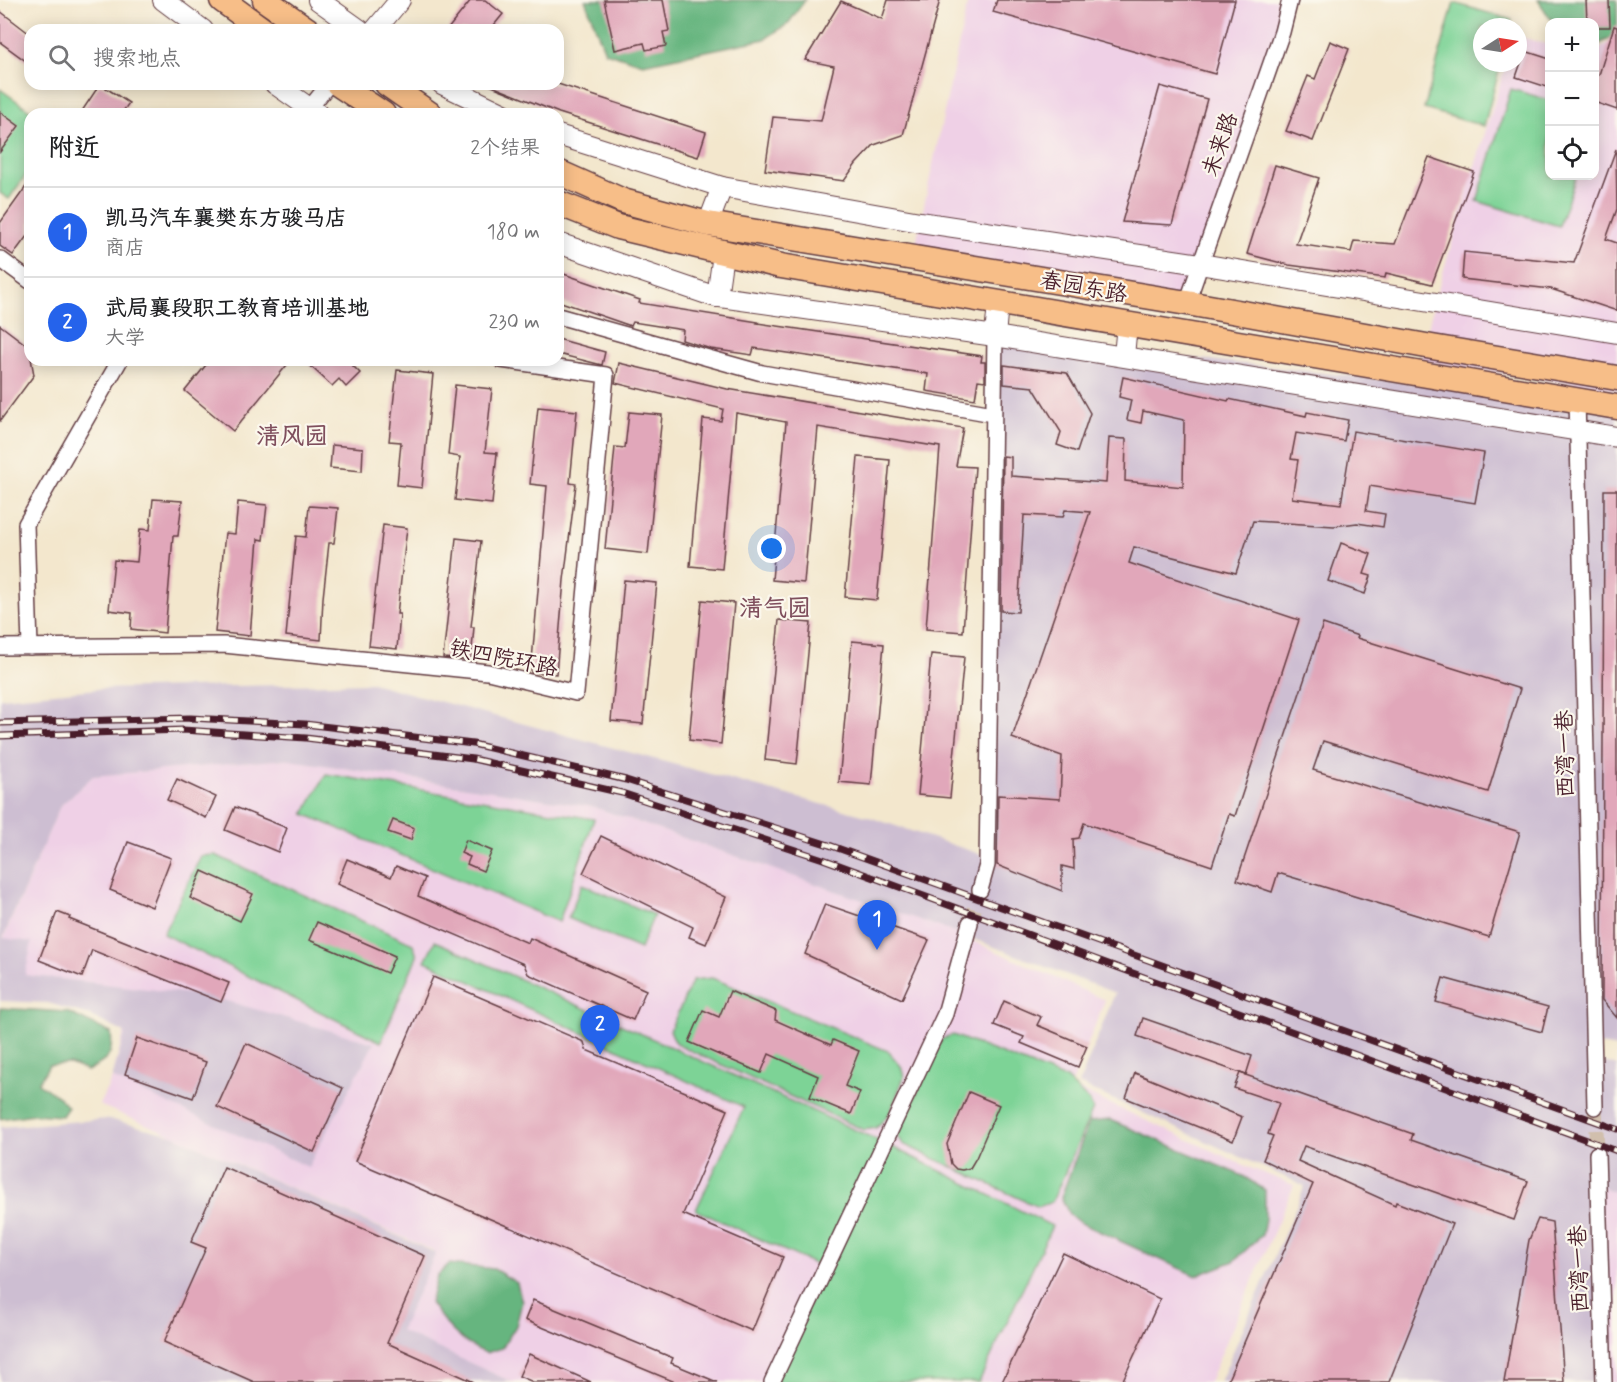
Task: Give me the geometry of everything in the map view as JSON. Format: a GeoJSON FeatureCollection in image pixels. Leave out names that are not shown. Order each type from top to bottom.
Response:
{"type":"FeatureCollection","features":[{"type":"Feature","properties":{"kind":"main road"},"geometry":{"type":"LineString","coordinates":[[222,0],[255,24]]}},
{"type":"Feature","properties":{"kind":"main road"},"geometry":{"type":"LineString","coordinates":[[265,0],[300,24]]}},
{"type":"Feature","properties":{"kind":"main road"},"geometry":{"type":"LineString","coordinates":[[347,90],[374,108]]}},
{"type":"Feature","properties":{"kind":"main road"},"geometry":{"type":"LineString","coordinates":[[396,90],[421,108]]}},
{"type":"Feature","properties":{"kind":"main road","name":"春园东路"},"geometry":{"type":"LineString","coordinates":[[564,175],[623,201],[708,224],[1187,303],[1617,378]]}},
{"type":"Feature","properties":{"kind":"main road","name":"春园东路"},"geometry":{"type":"LineString","coordinates":[[564,204],[618,227],[723,254],[781,266],[1617,407]]}},
{"type":"Feature","properties":{"kind":"street"},"geometry":{"type":"LineString","coordinates":[[163,0],[195,24]]}},
{"type":"Feature","properties":{"kind":"street"},"geometry":{"type":"LineString","coordinates":[[318,0],[352,24]]}},
{"type":"Feature","properties":{"kind":"street"},"geometry":{"type":"LineString","coordinates":[[380,24],[400,0]]}},
{"type":"Feature","properties":{"kind":"street","name":"未来路"},"geometry":{"type":"LineString","coordinates":[[1187,303],[1282,32],[1290,0]]}},
{"type":"Feature","properties":{"kind":"street"},"geometry":{"type":"LineString","coordinates":[[283,90],[306,108]]}},
{"type":"Feature","properties":{"kind":"street"},"geometry":{"type":"LineString","coordinates":[[314,108],[325,90]]}},
{"type":"Feature","properties":{"kind":"street"},"geometry":{"type":"LineString","coordinates":[[454,90],[492,108]]}},
{"type":"Feature","properties":{"kind":"street"},"geometry":{"type":"LineString","coordinates":[[564,137],[722,188],[920,222],[1200,264],[1617,333]]}},
{"type":"Feature","properties":{"kind":"street"},"geometry":{"type":"LineString","coordinates":[[708,224],[722,188]]}},
{"type":"Feature","properties":{"kind":"street"},"geometry":{"type":"LineString","coordinates":[[564,245],[717,297],[995,336],[1617,436]]}},
{"type":"Feature","properties":{"kind":"street"},"geometry":{"type":"LineString","coordinates":[[717,297],[723,254]]}},
{"type":"Feature","properties":{"kind":"street"},"geometry":{"type":"LineString","coordinates":[[0,258],[24,276]]}},
{"type":"Feature","properties":{"kind":"street"},"geometry":{"type":"LineString","coordinates":[[980,890],[987,865],[993,414],[998,303]]}},
{"type":"Feature","properties":{"kind":"street"},"geometry":{"type":"LineString","coordinates":[[564,318],[762,374],[993,414]]}},
{"type":"Feature","properties":{"kind":"street"},"geometry":{"type":"LineString","coordinates":[[1124,356],[1127,324]]}},
{"type":"Feature","properties":{"kind":"street"},"geometry":{"type":"LineString","coordinates":[[1311,387],[1315,356]]}},
{"type":"Feature","properties":{"kind":"street"},"geometry":{"type":"LineString","coordinates":[[30,647],[26,524],[117,366]]}},
{"type":"Feature","properties":{"kind":"street","name":"铁四院环路"},"geometry":{"type":"LineString","coordinates":[[0,647],[224,645],[488,672],[576,693],[606,375],[543,366]]}},
{"type":"Feature","properties":{"kind":"street","name":"西湾一巷"},"geometry":{"type":"LineString","coordinates":[[1577,400],[1595,1107]]}},
{"type":"Feature","properties":{"kind":"street"},"geometry":{"type":"LineString","coordinates":[[772,1382],[945,1014],[970,923]]}},
{"type":"Feature","properties":{"kind":"street","name":"西湾一巷"},"geometry":{"type":"LineString","coordinates":[[1597,1154],[1604,1382]]}},
{"type":"Feature","properties":{"kind":"shaded area"},"geometry":{"type":"Polygon","coordinates":[[[968,0],[1290,0],[1187,303],[913,257],[968,0]]]}},
{"type":"Feature","properties":{"kind":"shaded area"},"geometry":{"type":"Polygon","coordinates":[[[1617,37],[1617,391],[1420,361],[1435,299],[1503,72],[1527,72],[1527,39],[1545,44],[1545,180],[1599,180],[1599,49],[1617,37]]]}},
{"type":"Feature","properties":{"kind":"shaded area"},"geometry":{"type":"Polygon","coordinates":[[[995,336],[1617,406],[1617,1048],[1595,1044],[1595,1059],[1617,1066],[1617,1193],[1598,1185],[1604,1382],[1220,1382],[1305,1186],[1079,1084],[1115,993],[963,935],[594,807],[285,759],[93,776],[60,806],[3,938],[32,942],[25,975],[209,996],[374,1043],[308,1167],[112,1078],[125,1033],[89,1015],[48,1003],[0,1001],[0,698],[98,689],[372,683],[866,816],[989,857],[995,336]]]}},
{"type":"Feature","properties":{"kind":"shaded area"},"geometry":{"type":"Polygon","coordinates":[[[285,759],[594,807],[946,929],[1105,1000],[1071,1086],[1248,1167],[1294,1185],[1209,1382],[512,1382],[399,1331],[436,1252],[99,1105],[112,1078],[136,988],[24,975],[3,939],[60,806],[93,776],[285,759]]]}},
{"type":"Feature","properties":{"kind":"shaded area"},"geometry":{"type":"Polygon","coordinates":[[[109,1119],[172,1135],[436,1253],[400,1331],[512,1382],[0,1382],[0,1127],[109,1119]]]}},
{"type":"Feature","properties":{"kind":"shaded area"},"geometry":{"type":"Polygon","coordinates":[[[1598,1185],[1617,1193],[1617,1382],[1604,1382],[1598,1185]]]}},
{"type":"Feature","properties":{"kind":"green space"},"geometry":{"type":"Polygon","coordinates":[[[585,0],[805,0],[788,24],[765,39],[643,64],[605,52],[585,0]]]}},
{"type":"Feature","properties":{"kind":"green space"},"geometry":{"type":"Polygon","coordinates":[[[1538,0],[1617,0],[1617,35],[1599,44],[1599,18],[1549,17],[1538,0]]]}},
{"type":"Feature","properties":{"kind":"green space"},"geometry":{"type":"Polygon","coordinates":[[[1454,3],[1505,18],[1473,18],[1473,72],[1499,72],[1484,126],[1424,109],[1454,3]]]}},
{"type":"Feature","properties":{"kind":"green space"},"geometry":{"type":"Polygon","coordinates":[[[0,89],[27,108],[24,108],[24,178],[9,199],[0,193],[0,89]]]}},
{"type":"Feature","properties":{"kind":"green space"},"geometry":{"type":"Polygon","coordinates":[[[1511,89],[1545,99],[1545,180],[1575,180],[1559,226],[1477,201],[1511,89]]]}},
{"type":"Feature","properties":{"kind":"green space"},"geometry":{"type":"Polygon","coordinates":[[[326,774],[594,819],[559,922],[304,814],[326,774]]]}},
{"type":"Feature","properties":{"kind":"green space"},"geometry":{"type":"Polygon","coordinates":[[[215,855],[413,944],[417,956],[381,1042],[163,934],[201,856],[215,855]]]}},
{"type":"Feature","properties":{"kind":"green space"},"geometry":{"type":"Polygon","coordinates":[[[582,884],[654,915],[640,949],[568,918],[582,884]]]}},
{"type":"Feature","properties":{"kind":"green space"},"geometry":{"type":"Polygon","coordinates":[[[435,941],[884,1143],[1052,1226],[979,1382],[772,1382],[825,1269],[696,1210],[744,1107],[425,961],[435,941]]]}},
{"type":"Feature","properties":{"kind":"green space"},"geometry":{"type":"Polygon","coordinates":[[[712,978],[888,1051],[901,1066],[904,1077],[890,1113],[876,1128],[864,1130],[676,1044],[670,1030],[693,980],[712,978]]]}},
{"type":"Feature","properties":{"kind":"green space"},"geometry":{"type":"Polygon","coordinates":[[[0,1008],[67,1012],[111,1033],[110,1053],[100,1064],[87,1071],[70,1064],[49,1065],[38,1083],[60,1098],[68,1107],[62,1116],[34,1114],[0,1119],[0,1008]]]}},
{"type":"Feature","properties":{"kind":"green space"},"geometry":{"type":"Polygon","coordinates":[[[953,1035],[1066,1079],[1089,1101],[1093,1109],[1052,1202],[1038,1207],[903,1144],[897,1135],[942,1039],[953,1035]]]}},
{"type":"Feature","properties":{"kind":"green space"},"geometry":{"type":"Polygon","coordinates":[[[1110,1120],[1243,1176],[1265,1190],[1265,1219],[1262,1235],[1234,1261],[1196,1276],[1079,1222],[1069,1214],[1061,1197],[1089,1122],[1110,1120]]]}},
{"type":"Feature","properties":{"kind":"green space"},"geometry":{"type":"Polygon","coordinates":[[[449,1264],[494,1269],[517,1283],[522,1302],[516,1326],[502,1348],[486,1353],[461,1339],[430,1303],[437,1276],[449,1264]]]}},
{"type":"Feature","properties":{"kind":"building"},"geometry":{"type":"Polygon","coordinates":[[[471,0],[485,0],[503,14],[495,24],[452,24],[471,0]]]}},
{"type":"Feature","properties":{"kind":"building"},"geometry":{"type":"Polygon","coordinates":[[[604,0],[663,0],[669,31],[663,32],[666,46],[646,50],[644,43],[615,50],[604,0]]]}},
{"type":"Feature","properties":{"kind":"building"},"geometry":{"type":"Polygon","coordinates":[[[888,0],[940,0],[903,135],[874,145],[844,181],[765,170],[773,117],[821,121],[834,66],[805,60],[841,1],[882,19],[888,0]]]}},
{"type":"Feature","properties":{"kind":"building"},"geometry":{"type":"Polygon","coordinates":[[[997,0],[1235,0],[1215,74],[993,12],[997,0]]]}},
{"type":"Feature","properties":{"kind":"building"},"geometry":{"type":"Polygon","coordinates":[[[1586,0],[1609,0],[1610,27],[1599,27],[1599,18],[1587,18],[1586,0]]]}},
{"type":"Feature","properties":{"kind":"building"},"geometry":{"type":"Polygon","coordinates":[[[0,11],[24,29],[24,60],[0,42],[0,11]]]}},
{"type":"Feature","properties":{"kind":"building"},"geometry":{"type":"Polygon","coordinates":[[[1614,26],[1617,27],[1617,110],[1599,104],[1599,75],[1614,26]]]}},
{"type":"Feature","properties":{"kind":"building"},"geometry":{"type":"Polygon","coordinates":[[[1330,41],[1349,49],[1313,141],[1286,131],[1308,76],[1315,79],[1330,41]]]}},
{"type":"Feature","properties":{"kind":"building"},"geometry":{"type":"Polygon","coordinates":[[[1527,52],[1545,57],[1545,86],[1516,77],[1518,72],[1527,72],[1527,52]]]}},
{"type":"Feature","properties":{"kind":"building"},"geometry":{"type":"Polygon","coordinates":[[[564,86],[706,132],[698,157],[564,115],[564,108],[547,108],[502,90],[564,90],[564,86]]]}},
{"type":"Feature","properties":{"kind":"building"},"geometry":{"type":"Polygon","coordinates":[[[1160,86],[1207,99],[1172,225],[1122,222],[1160,86]]]}},
{"type":"Feature","properties":{"kind":"building"},"geometry":{"type":"Polygon","coordinates":[[[96,90],[109,90],[129,103],[125,108],[84,108],[96,90]]]}},
{"type":"Feature","properties":{"kind":"building"},"geometry":{"type":"Polygon","coordinates":[[[0,112],[19,126],[0,152],[0,112]]]}},
{"type":"Feature","properties":{"kind":"building"},"geometry":{"type":"Polygon","coordinates":[[[1616,149],[1617,209],[1606,239],[1617,243],[1617,311],[1551,289],[1462,279],[1464,252],[1574,263],[1616,149]]]}},
{"type":"Feature","properties":{"kind":"building"},"geometry":{"type":"Polygon","coordinates":[[[1429,157],[1474,172],[1432,284],[1386,273],[1385,278],[1289,265],[1247,254],[1275,165],[1319,178],[1296,244],[1351,252],[1354,241],[1395,244],[1429,157]]]}},
{"type":"Feature","properties":{"kind":"building"},"geometry":{"type":"Polygon","coordinates":[[[24,189],[24,240],[13,255],[0,246],[0,223],[24,189]]]}},
{"type":"Feature","properties":{"kind":"building"},"geometry":{"type":"Polygon","coordinates":[[[564,274],[640,300],[639,303],[982,356],[981,362],[985,362],[985,381],[978,380],[975,399],[926,391],[928,374],[754,348],[752,355],[711,349],[682,340],[683,330],[633,322],[631,326],[564,303],[564,274]]]}},
{"type":"Feature","properties":{"kind":"building"},"geometry":{"type":"Polygon","coordinates":[[[0,325],[24,343],[24,366],[32,366],[34,375],[0,421],[0,325]]]}},
{"type":"Feature","properties":{"kind":"building"},"geometry":{"type":"Polygon","coordinates":[[[564,341],[605,352],[602,365],[564,356],[564,341]]]}},
{"type":"Feature","properties":{"kind":"building"},"geometry":{"type":"Polygon","coordinates":[[[619,363],[727,389],[963,428],[956,466],[975,467],[963,632],[926,629],[940,447],[818,427],[804,583],[772,580],[786,422],[736,413],[722,569],[690,566],[703,419],[721,421],[723,409],[615,383],[619,363]]]}},
{"type":"Feature","properties":{"kind":"building"},"geometry":{"type":"Polygon","coordinates":[[[1004,365],[1067,373],[1090,413],[1077,452],[1057,445],[1061,432],[1033,387],[1004,384],[1004,365]]]}},
{"type":"Feature","properties":{"kind":"building"},"geometry":{"type":"Polygon","coordinates":[[[205,366],[286,366],[233,431],[185,391],[205,366]]]}},
{"type":"Feature","properties":{"kind":"building"},"geometry":{"type":"Polygon","coordinates":[[[310,366],[353,366],[360,373],[346,387],[339,379],[332,386],[310,366]]]}},
{"type":"Feature","properties":{"kind":"building"},"geometry":{"type":"Polygon","coordinates":[[[397,370],[433,374],[422,488],[397,485],[401,442],[389,441],[397,370]]]}},
{"type":"Feature","properties":{"kind":"building"},"geometry":{"type":"Polygon","coordinates":[[[1123,377],[1306,416],[1307,412],[1348,420],[1344,441],[1296,433],[1291,459],[1298,460],[1292,498],[1341,504],[1353,431],[1484,453],[1475,503],[1370,486],[1366,511],[1385,514],[1383,527],[1357,523],[1334,526],[1253,521],[1236,573],[1134,547],[1129,563],[1299,620],[1235,816],[1229,814],[1212,866],[1084,823],[1079,838],[1073,839],[1074,869],[1062,866],[1062,891],[997,865],[998,795],[1060,799],[1062,756],[1012,738],[1090,512],[1065,510],[1063,517],[1024,515],[1018,612],[1001,611],[1003,456],[1011,457],[1011,476],[1106,483],[1109,438],[1126,439],[1125,481],[1183,487],[1184,420],[1143,411],[1141,423],[1127,420],[1131,400],[1119,397],[1123,377]]]}},
{"type":"Feature","properties":{"kind":"building"},"geometry":{"type":"Polygon","coordinates":[[[455,385],[492,389],[485,452],[497,453],[492,504],[455,500],[460,457],[448,455],[455,385]]]}},
{"type":"Feature","properties":{"kind":"building"},"geometry":{"type":"Polygon","coordinates":[[[538,407],[577,411],[570,483],[576,484],[564,580],[556,674],[531,672],[547,486],[530,484],[538,407]]]}},
{"type":"Feature","properties":{"kind":"building"},"geometry":{"type":"Polygon","coordinates":[[[629,412],[662,415],[648,554],[605,549],[615,447],[625,448],[629,412]]]}},
{"type":"Feature","properties":{"kind":"building"},"geometry":{"type":"Polygon","coordinates":[[[332,445],[363,448],[362,471],[330,468],[332,445]]]}},
{"type":"Feature","properties":{"kind":"building"},"geometry":{"type":"Polygon","coordinates":[[[858,457],[890,460],[877,600],[845,597],[858,457]]]}},
{"type":"Feature","properties":{"kind":"building"},"geometry":{"type":"Polygon","coordinates":[[[1604,490],[1617,490],[1617,1018],[1602,1000],[1604,490]]]}},
{"type":"Feature","properties":{"kind":"building"},"geometry":{"type":"Polygon","coordinates":[[[153,499],[182,501],[178,536],[173,536],[165,633],[131,629],[132,613],[109,610],[114,560],[137,562],[140,529],[150,530],[153,499]]]}},
{"type":"Feature","properties":{"kind":"building"},"geometry":{"type":"Polygon","coordinates":[[[238,502],[267,505],[263,540],[258,539],[250,636],[215,632],[225,533],[235,534],[238,502]]]}},
{"type":"Feature","properties":{"kind":"building"},"geometry":{"type":"Polygon","coordinates":[[[309,506],[338,508],[334,543],[329,543],[321,640],[286,636],[296,536],[306,537],[309,506]]]}},
{"type":"Feature","properties":{"kind":"building"},"geometry":{"type":"Polygon","coordinates":[[[383,525],[407,528],[397,614],[400,614],[397,649],[369,646],[383,525]]]}},
{"type":"Feature","properties":{"kind":"building"},"geometry":{"type":"Polygon","coordinates":[[[456,538],[481,541],[471,627],[474,627],[471,660],[443,658],[456,538]]]}},
{"type":"Feature","properties":{"kind":"building"},"geometry":{"type":"Polygon","coordinates":[[[1341,543],[1371,554],[1364,574],[1371,576],[1365,594],[1328,581],[1341,543]]]}},
{"type":"Feature","properties":{"kind":"building"},"geometry":{"type":"Polygon","coordinates":[[[624,580],[657,583],[643,724],[611,721],[624,580]]]}},
{"type":"Feature","properties":{"kind":"building"},"geometry":{"type":"Polygon","coordinates":[[[702,600],[734,603],[721,744],[689,740],[702,600]]]}},
{"type":"Feature","properties":{"kind":"building"},"geometry":{"type":"Polygon","coordinates":[[[779,620],[811,623],[797,764],[765,760],[779,620]]]}},
{"type":"Feature","properties":{"kind":"building"},"geometry":{"type":"Polygon","coordinates":[[[1323,624],[1358,636],[1357,638],[1520,689],[1488,792],[1323,741],[1313,770],[1520,832],[1489,937],[1278,873],[1272,892],[1237,880],[1323,624]]]}},
{"type":"Feature","properties":{"kind":"building"},"geometry":{"type":"Polygon","coordinates":[[[852,641],[884,644],[871,785],[839,782],[852,641]]]}},
{"type":"Feature","properties":{"kind":"building"},"geometry":{"type":"Polygon","coordinates":[[[931,654],[964,657],[950,798],[918,795],[931,654]]]}},
{"type":"Feature","properties":{"kind":"building"},"geometry":{"type":"Polygon","coordinates":[[[177,779],[216,797],[206,818],[167,800],[177,779]]]}},
{"type":"Feature","properties":{"kind":"building"},"geometry":{"type":"Polygon","coordinates":[[[235,807],[287,828],[278,852],[225,830],[235,807]]]}},
{"type":"Feature","properties":{"kind":"building"},"geometry":{"type":"Polygon","coordinates":[[[393,820],[414,828],[411,840],[388,832],[393,820]]]}},
{"type":"Feature","properties":{"kind":"building"},"geometry":{"type":"Polygon","coordinates":[[[601,836],[726,897],[706,944],[689,937],[693,927],[583,873],[601,836]]]}},
{"type":"Feature","properties":{"kind":"building"},"geometry":{"type":"Polygon","coordinates":[[[466,840],[492,851],[483,871],[467,864],[470,857],[461,853],[466,840]]]}},
{"type":"Feature","properties":{"kind":"building"},"geometry":{"type":"Polygon","coordinates":[[[128,842],[171,858],[152,907],[110,890],[128,842]]]}},
{"type":"Feature","properties":{"kind":"building"},"geometry":{"type":"Polygon","coordinates":[[[347,859],[391,877],[396,866],[425,878],[418,896],[528,943],[530,938],[646,990],[633,1020],[528,974],[524,964],[337,884],[347,859]]]}},
{"type":"Feature","properties":{"kind":"building"},"geometry":{"type":"Polygon","coordinates":[[[202,871],[253,894],[240,921],[190,898],[202,871]]]}},
{"type":"Feature","properties":{"kind":"building"},"geometry":{"type":"Polygon","coordinates":[[[825,904],[929,940],[902,999],[805,954],[825,904]]]}},
{"type":"Feature","properties":{"kind":"building"},"geometry":{"type":"Polygon","coordinates":[[[57,912],[70,917],[69,919],[229,983],[221,1002],[92,950],[82,977],[39,960],[57,912]]]}},
{"type":"Feature","properties":{"kind":"building"},"geometry":{"type":"Polygon","coordinates":[[[317,922],[395,956],[387,973],[309,940],[317,922]]]}},
{"type":"Feature","properties":{"kind":"building"},"geometry":{"type":"Polygon","coordinates":[[[433,977],[584,1042],[586,1050],[728,1110],[683,1214],[783,1257],[752,1331],[355,1161],[433,977]]]}},
{"type":"Feature","properties":{"kind":"building"},"geometry":{"type":"Polygon","coordinates":[[[1443,978],[1548,1007],[1542,1032],[1436,1002],[1443,978]]]}},
{"type":"Feature","properties":{"kind":"building"},"geometry":{"type":"Polygon","coordinates":[[[730,991],[776,1011],[775,1020],[831,1045],[833,1040],[859,1051],[845,1086],[860,1092],[851,1114],[810,1097],[818,1076],[769,1054],[761,1073],[689,1042],[703,1010],[719,1017],[730,991]]]}},
{"type":"Feature","properties":{"kind":"building"},"geometry":{"type":"Polygon","coordinates":[[[1004,1001],[1041,1017],[1037,1025],[1087,1046],[1078,1067],[1021,1043],[1024,1037],[994,1025],[1004,1001]]]}},
{"type":"Feature","properties":{"kind":"building"},"geometry":{"type":"Polygon","coordinates":[[[1143,1018],[1252,1056],[1246,1075],[1137,1036],[1143,1018]]]}},
{"type":"Feature","properties":{"kind":"building"},"geometry":{"type":"Polygon","coordinates":[[[137,1038],[206,1062],[193,1098],[125,1074],[137,1038]]]}},
{"type":"Feature","properties":{"kind":"building"},"geometry":{"type":"Polygon","coordinates":[[[246,1043],[343,1088],[314,1152],[217,1107],[246,1043]]]}},
{"type":"Feature","properties":{"kind":"building"},"geometry":{"type":"Polygon","coordinates":[[[1135,1073],[1242,1117],[1233,1141],[1126,1098],[1135,1073]]]}},
{"type":"Feature","properties":{"kind":"building"},"geometry":{"type":"Polygon","coordinates":[[[1240,1073],[1413,1134],[1411,1140],[1528,1181],[1514,1220],[1304,1146],[1298,1161],[1395,1205],[1396,1202],[1452,1224],[1389,1382],[1227,1382],[1313,1184],[1263,1160],[1273,1136],[1268,1134],[1279,1103],[1234,1088],[1240,1073]]]}},
{"type":"Feature","properties":{"kind":"building"},"geometry":{"type":"Polygon","coordinates":[[[969,1092],[999,1105],[976,1158],[970,1168],[962,1170],[956,1169],[951,1164],[947,1144],[969,1092]]]}},
{"type":"Feature","properties":{"kind":"building"},"geometry":{"type":"Polygon","coordinates":[[[224,1167],[425,1256],[387,1343],[474,1382],[254,1382],[164,1342],[206,1248],[191,1242],[224,1167]]]}},
{"type":"Feature","properties":{"kind":"building"},"geometry":{"type":"Polygon","coordinates":[[[1538,1219],[1552,1222],[1564,1382],[1504,1382],[1529,1240],[1538,1219]]]}},
{"type":"Feature","properties":{"kind":"building"},"geometry":{"type":"Polygon","coordinates":[[[1063,1253],[1160,1299],[1122,1382],[1002,1382],[1063,1253]]]}},
{"type":"Feature","properties":{"kind":"building"},"geometry":{"type":"Polygon","coordinates":[[[533,1300],[673,1358],[671,1363],[717,1382],[675,1382],[525,1320],[533,1300]]]}},
{"type":"Feature","properties":{"kind":"building"},"geometry":{"type":"Polygon","coordinates":[[[529,1354],[591,1382],[533,1382],[519,1376],[529,1354]]]}},
{"type":"Feature","properties":{"kind":"tunnel"},"geometry":{"type":"LineString","coordinates":[[970,923],[980,890]]}},
{"type":"Feature","properties":{"kind":"tunnel"},"geometry":{"type":"LineString","coordinates":[[1595,1107],[1597,1154]]}},
{"type":"Feature","properties":{"kind":"railway"},"geometry":{"type":"LineString","coordinates":[[0,723],[190,718],[305,724],[473,744],[626,780],[829,845],[1617,1129]]}},
{"type":"Feature","properties":{"kind":"railway"},"geometry":{"type":"LineString","coordinates":[[0,736],[183,730],[306,738],[473,759],[622,793],[823,859],[1617,1151]]}},
{"type":"Feature","properties":{"kind":"place","name":"凯马汽车襄樊东方骏马店"},"geometry":{"type":"Point","coordinates":[877,950]}},
{"type":"Feature","properties":{"kind":"place","name":"武局襄段职工教育培训基地"},"geometry":{"type":"Point","coordinates":[600,1055]}},
{"type":"Feature","properties":{"kind":"district","name":"清风园"},"geometry":{"type":"Point","coordinates":[292,436]}},
{"type":"Feature","properties":{"kind":"district","name":"清气园"},"geometry":{"type":"Point","coordinates":[775,608]}}]}
